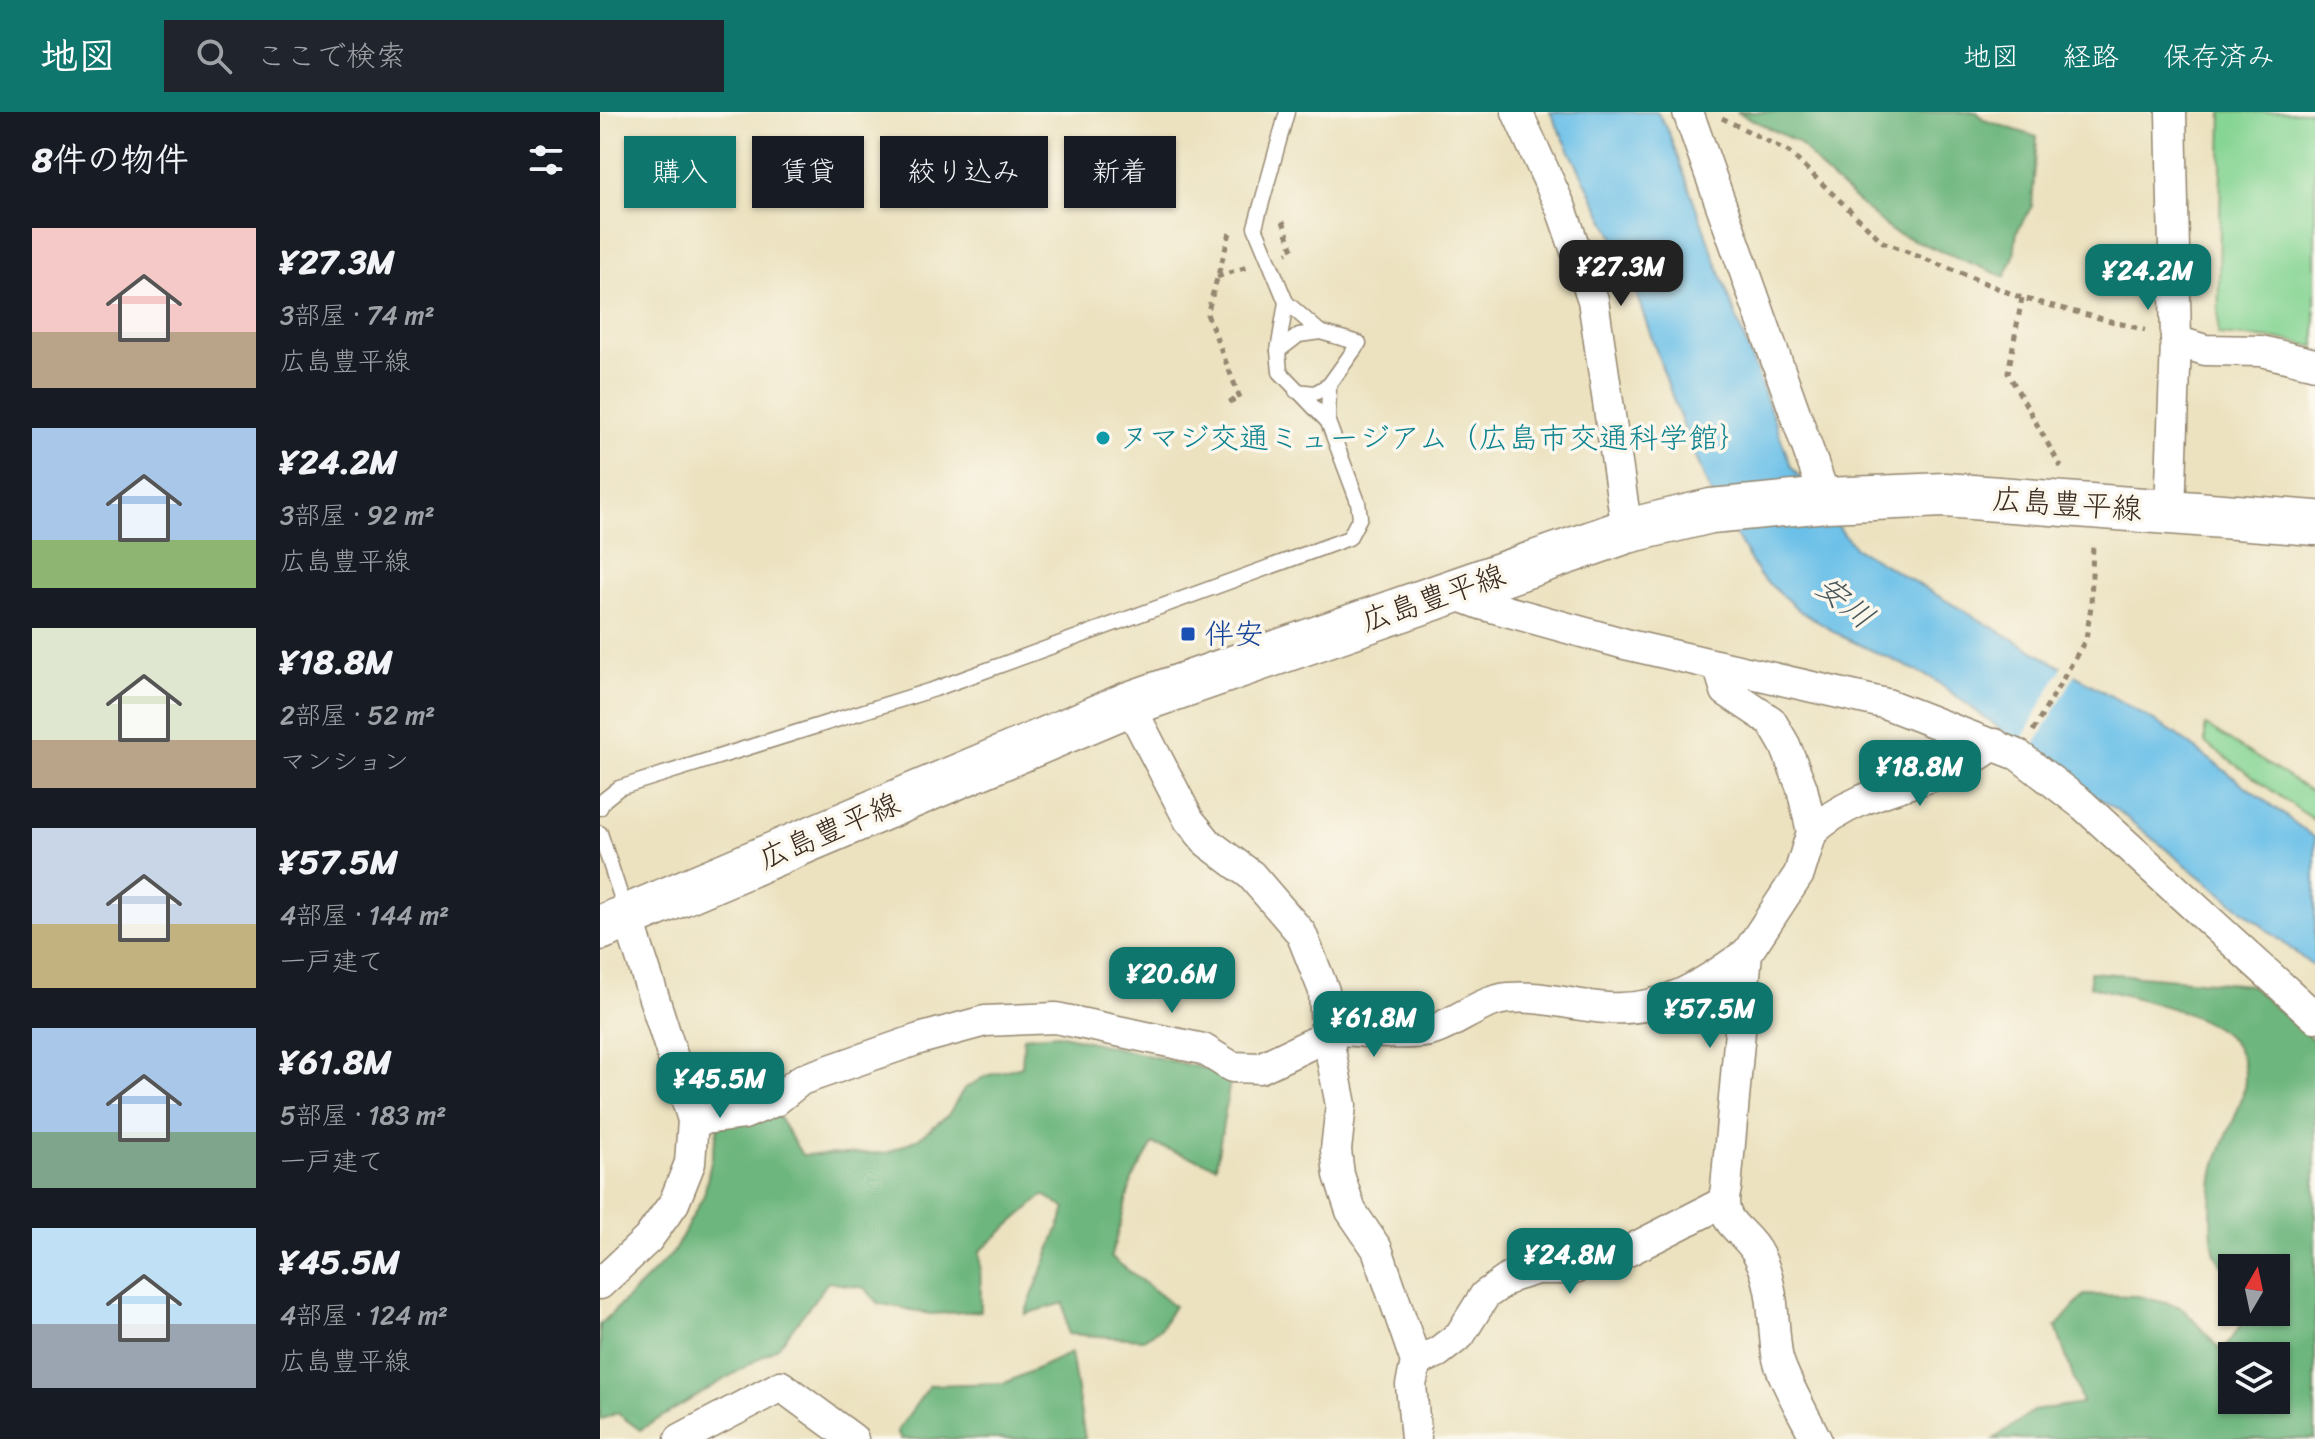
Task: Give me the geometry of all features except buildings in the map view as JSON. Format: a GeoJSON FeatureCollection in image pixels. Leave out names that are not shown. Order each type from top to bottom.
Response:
{"type":"FeatureCollection","features":[{"type":"Feature","properties":{"kind":"main road","name":"広島豊平線"},"geometry":{"type":"LineString","coordinates":[[614,922],[1129,704],[1627,531],[1711,511],[1826,500],[1945,495],[2315,523]]}},
{"type":"Feature","properties":{"kind":"street"},"geometry":{"type":"LineString","coordinates":[[1517,112],[1561,208],[1593,300],[1627,531]]}},
{"type":"Feature","properties":{"kind":"street"},"geometry":{"type":"LineString","coordinates":[[1688,112],[1826,500]]}},
{"type":"Feature","properties":{"kind":"street"},"geometry":{"type":"LineString","coordinates":[[2170,512],[2176,341],[2171,112]]}},
{"type":"Feature","properties":{"kind":"street"},"geometry":{"type":"LineString","coordinates":[[2176,341],[2205,350],[2261,351],[2315,364]]}},
{"type":"Feature","properties":{"kind":"street"},"geometry":{"type":"LineString","coordinates":[[1449,592],[1481,604],[1719,668],[1807,684],[1887,704],[2018,755],[2083,805],[2315,1017]]}},
{"type":"Feature","properties":{"kind":"street"},"geometry":{"type":"LineString","coordinates":[[1719,668],[1726,691],[1771,721],[1785,745],[1802,788],[1812,832]]}},
{"type":"Feature","properties":{"kind":"street"},"geometry":{"type":"LineString","coordinates":[[1129,704],[1189,820],[1208,843],[1251,875],[1301,933],[1324,991],[1326,1029],[1341,1105],[1336,1150],[1339,1175],[1351,1211],[1377,1249],[1416,1362],[1411,1385],[1416,1439]]}},
{"type":"Feature","properties":{"kind":"street"},"geometry":{"type":"LineString","coordinates":[[1326,1029],[1386,1033],[1433,1031],[1506,998],[1636,1008],[1679,996],[1747,953],[1799,874],[1812,832],[1826,818],[1919,779],[1969,762],[1995,744]]}},
{"type":"Feature","properties":{"kind":"street"},"geometry":{"type":"LineString","coordinates":[[600,1284],[648,1239],[674,1203],[690,1163],[693,1120],[614,922]]}},
{"type":"Feature","properties":{"kind":"street"},"geometry":{"type":"LineString","coordinates":[[1747,953],[1726,1188],[1722,1203],[1731,1224],[1758,1253],[1772,1289],[1778,1357],[1816,1439]]}},
{"type":"Feature","properties":{"kind":"street"},"geometry":{"type":"LineString","coordinates":[[693,1120],[744,1114],[775,1101],[801,1080],[919,1039],[985,1021],[1056,1018],[1203,1049],[1232,1067],[1260,1068],[1319,1040],[1326,1029]]}},
{"type":"Feature","properties":{"kind":"street"},"geometry":{"type":"LineString","coordinates":[[1416,1362],[1438,1352],[1460,1335],[1485,1295],[1511,1277],[1537,1269],[1571,1269],[1628,1251],[1722,1203]]}},
{"type":"Feature","properties":{"kind":"street"},"geometry":{"type":"LineString","coordinates":[[680,1439],[781,1386],[853,1439]]}},
{"type":"Feature","properties":{"kind":"lane"},"geometry":{"type":"LineString","coordinates":[[1287,112],[1255,227],[1286,302],[1320,332]]}},
{"type":"Feature","properties":{"kind":"lane"},"geometry":{"type":"LineString","coordinates":[[1286,302],[1278,351],[1280,372],[1328,422]]}},
{"type":"Feature","properties":{"kind":"lane"},"geometry":{"type":"LineString","coordinates":[[1278,351],[1299,335],[1320,332],[1359,343],[1329,385],[1315,393],[1296,391]]}},
{"type":"Feature","properties":{"kind":"lane"},"geometry":{"type":"LineString","coordinates":[[600,808],[604,800],[619,788],[935,689],[1349,538],[1360,517],[1358,502],[1328,422],[1329,385]]}},
{"type":"Feature","properties":{"kind":"lane"},"geometry":{"type":"LineString","coordinates":[[600,833],[614,922]]}},
{"type":"Feature","properties":{"kind":"path"},"geometry":{"type":"LineString","coordinates":[[1710,112],[1789,152],[1883,242],[2022,298],[2152,331],[2176,341]]}},
{"type":"Feature","properties":{"kind":"path"},"geometry":{"type":"LineString","coordinates":[[1286,209],[1282,222],[1293,250],[1286,253]]}},
{"type":"Feature","properties":{"kind":"path"},"geometry":{"type":"LineString","coordinates":[[1229,402],[1240,398],[1207,314],[1234,218]]}},
{"type":"Feature","properties":{"kind":"path"},"geometry":{"type":"LineString","coordinates":[[1217,277],[1251,266]]}},
{"type":"Feature","properties":{"kind":"path"},"geometry":{"type":"LineString","coordinates":[[2022,298],[2008,373],[2063,472]]}},
{"type":"Feature","properties":{"kind":"path"},"geometry":{"type":"LineString","coordinates":[[2031,736],[2086,639],[2091,606],[2093,542]]}},
{"type":"Feature","properties":{"kind":"green space"},"geometry":{"type":"Polygon","coordinates":[[[1737,112],[1977,112],[1984,120],[2037,137],[2032,206],[2017,231],[2014,256],[2005,277],[1891,231],[1826,174],[1799,143],[1737,112]]]}},
{"type":"Feature","properties":{"kind":"green space"},"geometry":{"type":"Polygon","coordinates":[[[2222,112],[2315,112],[2315,347],[2288,340],[2218,335],[2222,112]]]}},
{"type":"Feature","properties":{"kind":"green space"},"geometry":{"type":"Polygon","coordinates":[[[2205,725],[2315,794],[2315,821],[2205,743],[2205,725]]]}},
{"type":"Feature","properties":{"kind":"green space"},"geometry":{"type":"Polygon","coordinates":[[[2090,972],[2250,985],[2315,1042],[2315,1439],[1994,1439],[2033,1411],[2082,1403],[2056,1327],[2084,1295],[2139,1296],[2181,1307],[2218,1347],[2218,1414],[2290,1414],[2290,1342],[2229,1342],[2241,1326],[2290,1326],[2290,1254],[2218,1254],[2218,1259],[2212,1239],[2215,1167],[2245,1084],[2239,1051],[2215,1027],[2162,1005],[2090,986],[2090,972]]]}},
{"type":"Feature","properties":{"kind":"green space"},"geometry":{"type":"Polygon","coordinates":[[[1058,1034],[1231,1075],[1216,1166],[1153,1144],[1132,1180],[1111,1257],[1174,1306],[1160,1329],[1143,1339],[1068,1334],[1064,1303],[1025,1314],[1066,1209],[1044,1195],[980,1251],[981,1311],[930,1314],[878,1303],[865,1288],[828,1282],[778,1347],[640,1430],[617,1413],[600,1420],[600,1325],[673,1253],[704,1195],[718,1127],[775,1111],[802,1155],[887,1153],[919,1138],[948,1115],[964,1089],[986,1076],[1022,1066],[1024,1037],[1058,1034]]]}},
{"type":"Feature","properties":{"kind":"green space"},"geometry":{"type":"Polygon","coordinates":[[[1071,1353],[1085,1439],[901,1439],[897,1431],[930,1385],[1005,1383],[1071,1353]]]}},
{"type":"Feature","properties":{"kind":"water","name":"安川"},"geometry":{"type":"Polygon","coordinates":[[[1550,112],[1657,112],[1667,128],[1791,466],[1854,547],[2173,732],[2315,838],[2315,968],[2118,811],[2031,752],[1932,678],[1845,638],[1800,611],[1759,575],[1709,489],[1676,407],[1623,256],[1550,112]]]}},
{"type":"Feature","properties":{"kind":"pier"},"geometry":{"type":"Polygon","coordinates":[[[2064,664],[2077,671],[2031,752],[2019,744],[2064,664]]]}},
{"type":"Feature","properties":{"kind":"place","name":"ヌマジ交通ミュージアム（広島市交通科学館｝"},"geometry":{"type":"Point","coordinates":[1103,438]}},
{"type":"Feature","properties":{"kind":"place","name":"伴安"},"geometry":{"type":"Point","coordinates":[1188,634]}}]}
